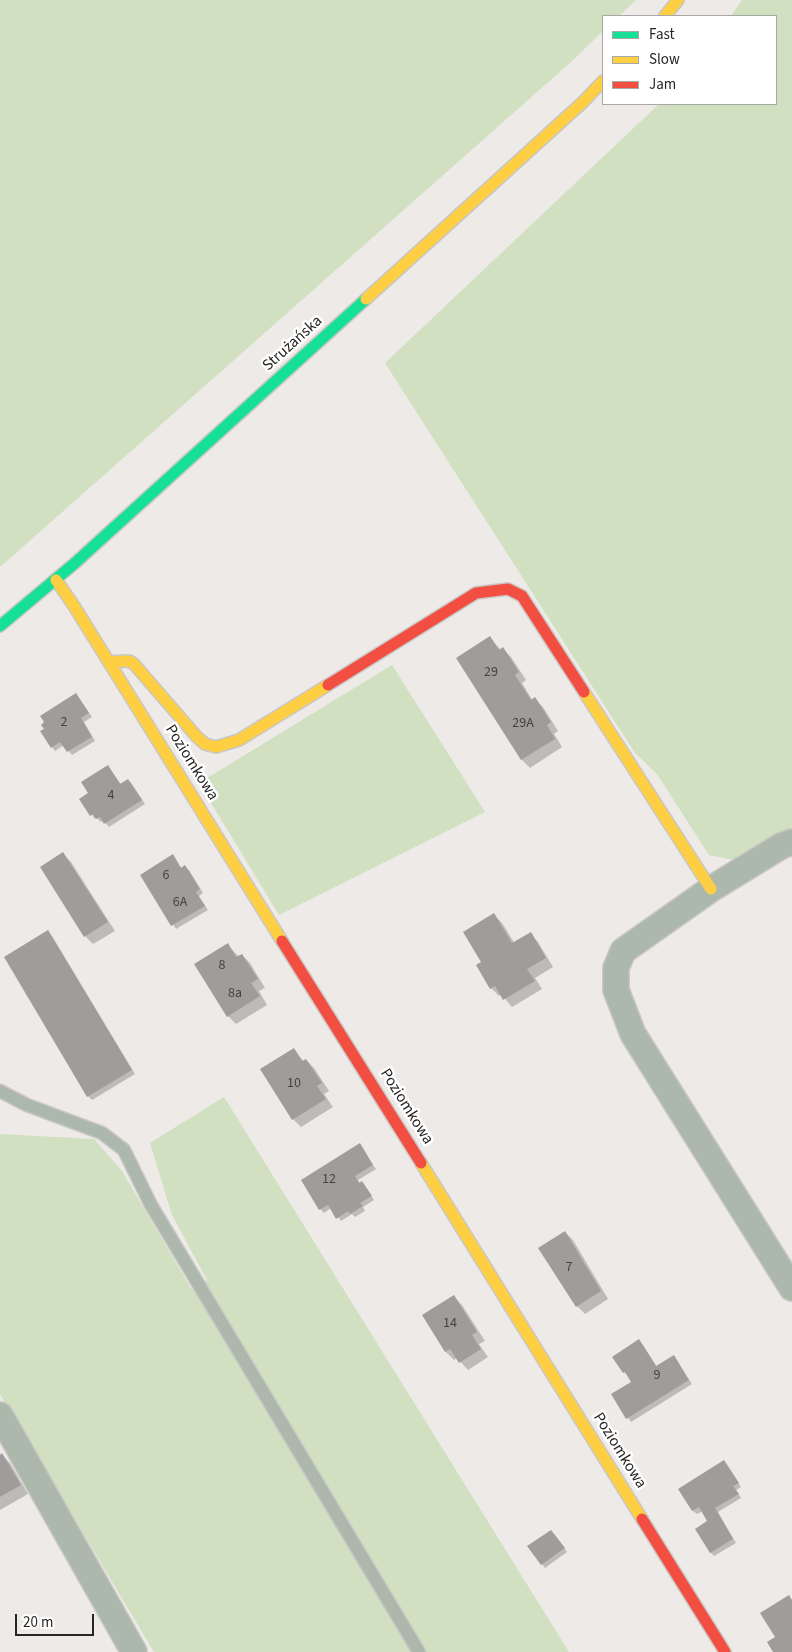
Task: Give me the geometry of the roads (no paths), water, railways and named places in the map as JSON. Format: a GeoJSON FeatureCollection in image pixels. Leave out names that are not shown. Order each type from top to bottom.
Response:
{"type":"FeatureCollection","features":[{"type":"Feature","properties":{"kind":"street"},"geometry":{"type":"LineString","coordinates":[[666,15],[678,0]]}},
{"type":"Feature","properties":{"kind":"street","name":"Strużańska"},"geometry":{"type":"LineString","coordinates":[[0,626],[56,580],[582,103],[602,82]]}},
{"type":"Feature","properties":{"kind":"street","name":"Poziomkowa"},"geometry":{"type":"LineString","coordinates":[[56,580],[109,662],[725,1652]]}},
{"type":"Feature","properties":{"kind":"street"},"geometry":{"type":"LineString","coordinates":[[109,662],[129,661],[134,664],[197,738],[205,744],[216,747],[239,740],[476,593],[508,589],[522,596],[711,889]]}},
{"type":"Feature","properties":{"kind":"street"},"geometry":{"type":"LineString","coordinates":[[792,842],[781,846],[711,889],[623,951],[616,968],[616,990],[633,1034],[792,1288]]}},
{"type":"Feature","properties":{"kind":"street"},"geometry":{"type":"LineString","coordinates":[[0,1415],[134,1652]]}},
{"type":"Feature","properties":{"kind":"lane"},"geometry":{"type":"LineString","coordinates":[[0,1091],[27,1105],[102,1133],[124,1150],[156,1214],[419,1652]]}}]}
